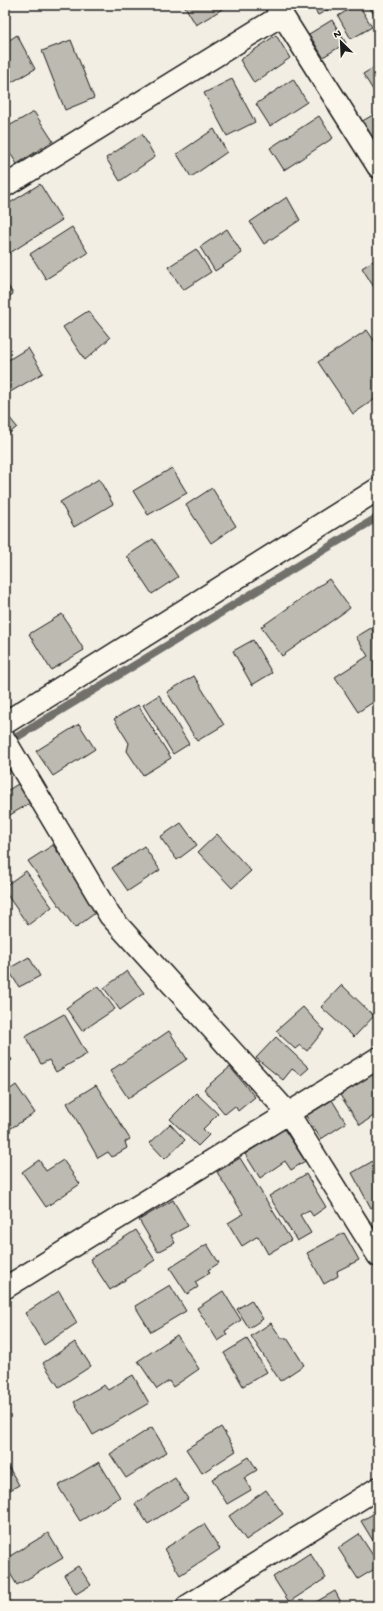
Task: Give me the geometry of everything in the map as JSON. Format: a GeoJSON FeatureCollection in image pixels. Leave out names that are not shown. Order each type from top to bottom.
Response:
{"type":"FeatureCollection","features":[{"type":"Feature","properties":{"kind":"street"},"geometry":{"type":"LineString","coordinates":[[5,186],[279,10],[378,167]]}},
{"type":"Feature","properties":{"kind":"street"},"geometry":{"type":"LineString","coordinates":[[5,723],[378,490]]}},
{"type":"Feature","properties":{"kind":"street"},"geometry":{"type":"LineString","coordinates":[[5,740],[110,916],[289,1114],[378,1256]]}},
{"type":"Feature","properties":{"kind":"street"},"geometry":{"type":"LineString","coordinates":[[5,1288],[378,1058]]}},
{"type":"Feature","properties":{"kind":"street"},"geometry":{"type":"LineString","coordinates":[[187,1606],[378,1488]]}},
{"type":"Feature","properties":{"kind":"building"},"geometry":{"type":"Polygon","coordinates":[[[184,5],[229,5],[196,25],[184,5]]]}},
{"type":"Feature","properties":{"kind":"building"},"geometry":{"type":"Polygon","coordinates":[[[312,5],[337,5],[318,15],[312,5]]]}},
{"type":"Feature","properties":{"kind":"building"},"geometry":{"type":"Polygon","coordinates":[[[356,5],[359,5],[372,27],[351,39],[338,16],[356,5]]]}},
{"type":"Feature","properties":{"kind":"building"},"geometry":{"type":"Polygon","coordinates":[[[368,5],[378,5],[378,21],[368,5]]]}},
{"type":"Feature","properties":{"kind":"building"},"geometry":{"type":"Polygon","coordinates":[[[332,20],[346,43],[323,57],[309,34],[332,20]]]}},
{"type":"Feature","properties":{"kind":"building"},"geometry":{"type":"Polygon","coordinates":[[[17,35],[35,69],[5,86],[5,43],[17,35]]]}},
{"type":"Feature","properties":{"kind":"building"},"geometry":{"type":"Polygon","coordinates":[[[276,35],[290,58],[254,83],[240,60],[276,35]]]}},
{"type":"Feature","properties":{"kind":"building"},"geometry":{"type":"Polygon","coordinates":[[[71,40],[94,98],[65,110],[42,51],[71,40]]]}},
{"type":"Feature","properties":{"kind":"building"},"geometry":{"type":"Polygon","coordinates":[[[378,65],[378,98],[363,74],[378,65]]]}},
{"type":"Feature","properties":{"kind":"building"},"geometry":{"type":"Polygon","coordinates":[[[232,79],[255,122],[227,136],[204,93],[232,79]]]}},
{"type":"Feature","properties":{"kind":"building"},"geometry":{"type":"Polygon","coordinates":[[[293,79],[307,102],[270,126],[256,104],[293,79]]]}},
{"type":"Feature","properties":{"kind":"building"},"geometry":{"type":"Polygon","coordinates":[[[34,112],[53,141],[17,164],[5,145],[5,128],[34,112]]]}},
{"type":"Feature","properties":{"kind":"building"},"geometry":{"type":"Polygon","coordinates":[[[378,112],[378,150],[359,123],[378,112]]]}},
{"type":"Feature","properties":{"kind":"building"},"geometry":{"type":"Polygon","coordinates":[[[319,116],[333,138],[284,170],[270,148],[319,116]]]}},
{"type":"Feature","properties":{"kind":"building"},"geometry":{"type":"Polygon","coordinates":[[[214,129],[227,152],[191,177],[177,154],[214,129]]]}},
{"type":"Feature","properties":{"kind":"building"},"geometry":{"type":"Polygon","coordinates":[[[142,134],[155,157],[120,181],[106,158],[142,134]]]}},
{"type":"Feature","properties":{"kind":"building"},"geometry":{"type":"Polygon","coordinates":[[[40,184],[62,220],[5,256],[5,206],[40,184]]]}},
{"type":"Feature","properties":{"kind":"building"},"geometry":{"type":"Polygon","coordinates":[[[287,197],[300,220],[264,244],[250,222],[287,197]]]}},
{"type":"Feature","properties":{"kind":"building"},"geometry":{"type":"Polygon","coordinates":[[[72,227],[88,253],[46,279],[30,254],[72,227]]]}},
{"type":"Feature","properties":{"kind":"building"},"geometry":{"type":"Polygon","coordinates":[[[227,229],[242,253],[215,271],[200,247],[227,229]]]}},
{"type":"Feature","properties":{"kind":"building"},"geometry":{"type":"Polygon","coordinates":[[[196,249],[211,272],[183,290],[168,267],[196,249]]]}},
{"type":"Feature","properties":{"kind":"building"},"geometry":{"type":"Polygon","coordinates":[[[378,258],[378,291],[377,292],[362,268],[378,258]]]}},
{"type":"Feature","properties":{"kind":"building"},"geometry":{"type":"Polygon","coordinates":[[[5,281],[13,294],[5,299],[5,281]]]}},
{"type":"Feature","properties":{"kind":"building"},"geometry":{"type":"Polygon","coordinates":[[[88,311],[110,338],[85,360],[63,327],[88,311]]]}},
{"type":"Feature","properties":{"kind":"building"},"geometry":{"type":"Polygon","coordinates":[[[367,330],[378,346],[378,397],[353,414],[318,362],[367,330]]]}},
{"type":"Feature","properties":{"kind":"building"},"geometry":{"type":"Polygon","coordinates":[[[28,348],[43,373],[5,395],[5,362],[28,348]]]}},
{"type":"Feature","properties":{"kind":"building"},"geometry":{"type":"Polygon","coordinates":[[[5,412],[17,427],[5,437],[5,412]]]}},
{"type":"Feature","properties":{"kind":"building"},"geometry":{"type":"Polygon","coordinates":[[[172,468],[187,493],[148,515],[133,491],[172,468]]]}},
{"type":"Feature","properties":{"kind":"building"},"geometry":{"type":"Polygon","coordinates":[[[99,479],[113,504],[74,527],[60,502],[99,479]]]}},
{"type":"Feature","properties":{"kind":"building"},"geometry":{"type":"Polygon","coordinates":[[[212,488],[236,526],[211,543],[186,505],[212,488]]]}},
{"type":"Feature","properties":{"kind":"building"},"geometry":{"type":"Polygon","coordinates":[[[153,539],[178,577],[152,594],[127,556],[153,539]]]}},
{"type":"Feature","properties":{"kind":"building"},"geometry":{"type":"Polygon","coordinates":[[[329,579],[350,608],[282,656],[261,627],[329,579]]]}},
{"type":"Feature","properties":{"kind":"building"},"geometry":{"type":"Polygon","coordinates":[[[62,614],[84,650],[51,670],[29,634],[62,614]]]}},
{"type":"Feature","properties":{"kind":"building"},"geometry":{"type":"Polygon","coordinates":[[[371,628],[378,638],[378,699],[358,712],[335,677],[368,656],[356,637],[371,628]]]}},
{"type":"Feature","properties":{"kind":"building"},"geometry":{"type":"Polygon","coordinates":[[[253,640],[272,673],[252,685],[233,651],[253,640]]]}},
{"type":"Feature","properties":{"kind":"building"},"geometry":{"type":"Polygon","coordinates":[[[194,676],[224,725],[197,741],[167,692],[194,676]]]}},
{"type":"Feature","properties":{"kind":"building"},"geometry":{"type":"Polygon","coordinates":[[[159,695],[189,744],[173,754],[143,705],[159,695]]]}},
{"type":"Feature","properties":{"kind":"building"},"geometry":{"type":"Polygon","coordinates":[[[138,705],[171,758],[143,775],[127,751],[129,743],[114,719],[138,705]]]}},
{"type":"Feature","properties":{"kind":"building"},"geometry":{"type":"Polygon","coordinates":[[[79,724],[95,749],[53,776],[36,751],[79,724]]]}},
{"type":"Feature","properties":{"kind":"building"},"geometry":{"type":"Polygon","coordinates":[[[18,784],[30,803],[5,818],[5,792],[18,784]]]}},
{"type":"Feature","properties":{"kind":"building"},"geometry":{"type":"Polygon","coordinates":[[[181,823],[197,845],[177,860],[160,837],[181,823]]]}},
{"type":"Feature","properties":{"kind":"building"},"geometry":{"type":"Polygon","coordinates":[[[217,834],[251,871],[232,888],[198,852],[217,834]]]}},
{"type":"Feature","properties":{"kind":"building"},"geometry":{"type":"Polygon","coordinates":[[[53,845],[98,911],[75,928],[28,861],[53,845]]]}},
{"type":"Feature","properties":{"kind":"building"},"geometry":{"type":"Polygon","coordinates":[[[144,846],[160,870],[128,891],[112,868],[144,846]]]}},
{"type":"Feature","properties":{"kind":"building"},"geometry":{"type":"Polygon","coordinates":[[[26,871],[52,907],[28,925],[5,892],[5,886],[26,871]]]}},
{"type":"Feature","properties":{"kind":"building"},"geometry":{"type":"Polygon","coordinates":[[[29,957],[40,976],[19,987],[8,969],[29,957]]]}},
{"type":"Feature","properties":{"kind":"building"},"geometry":{"type":"Polygon","coordinates":[[[127,971],[144,993],[120,1010],[104,988],[127,971]]]}},
{"type":"Feature","properties":{"kind":"building"},"geometry":{"type":"Polygon","coordinates":[[[342,985],[374,1016],[354,1037],[321,1007],[342,985]]]}},
{"type":"Feature","properties":{"kind":"building"},"geometry":{"type":"Polygon","coordinates":[[[98,986],[115,1009],[82,1031],[66,1008],[98,986]]]}},
{"type":"Feature","properties":{"kind":"building"},"geometry":{"type":"Polygon","coordinates":[[[303,1007],[324,1030],[307,1051],[300,1045],[295,1049],[276,1031],[303,1007]]]}},
{"type":"Feature","properties":{"kind":"building"},"geometry":{"type":"Polygon","coordinates":[[[64,1014],[87,1054],[56,1072],[49,1060],[41,1064],[25,1036],[64,1014]]]}},
{"type":"Feature","properties":{"kind":"building"},"geometry":{"type":"Polygon","coordinates":[[[169,1031],[187,1059],[128,1098],[110,1071],[169,1031]]]}},
{"type":"Feature","properties":{"kind":"building"},"geometry":{"type":"Polygon","coordinates":[[[276,1037],[309,1068],[301,1075],[292,1069],[283,1080],[256,1058],[276,1037]]]}},
{"type":"Feature","properties":{"kind":"building"},"geometry":{"type":"Polygon","coordinates":[[[5,1050],[12,1060],[5,1064],[5,1050]]]}},
{"type":"Feature","properties":{"kind":"building"},"geometry":{"type":"Polygon","coordinates":[[[230,1067],[255,1097],[238,1111],[235,1106],[225,1114],[204,1089],[230,1067]]]}},
{"type":"Feature","properties":{"kind":"building"},"geometry":{"type":"Polygon","coordinates":[[[378,1070],[378,1113],[360,1125],[340,1095],[378,1070]]]}},
{"type":"Feature","properties":{"kind":"building"},"geometry":{"type":"Polygon","coordinates":[[[16,1085],[35,1113],[5,1132],[5,1093],[16,1085]]]}},
{"type":"Feature","properties":{"kind":"building"},"geometry":{"type":"Polygon","coordinates":[[[96,1085],[130,1139],[125,1142],[127,1148],[112,1157],[108,1152],[98,1158],[67,1103],[96,1085]]]}},
{"type":"Feature","properties":{"kind":"building"},"geometry":{"type":"Polygon","coordinates":[[[196,1093],[218,1114],[203,1129],[209,1135],[198,1146],[170,1119],[196,1093]]]}},
{"type":"Feature","properties":{"kind":"building"},"geometry":{"type":"Polygon","coordinates":[[[332,1100],[346,1123],[321,1139],[306,1116],[332,1100]]]}},
{"type":"Feature","properties":{"kind":"building"},"geometry":{"type":"Polygon","coordinates":[[[170,1124],[185,1140],[165,1159],[150,1143],[170,1124]]]}},
{"type":"Feature","properties":{"kind":"building"},"geometry":{"type":"Polygon","coordinates":[[[284,1129],[305,1161],[291,1170],[285,1161],[260,1178],[245,1154],[284,1129]]]}},
{"type":"Feature","properties":{"kind":"building"},"geometry":{"type":"Polygon","coordinates":[[[240,1158],[291,1240],[268,1254],[258,1236],[242,1246],[228,1223],[243,1214],[217,1172],[240,1158]]]}},
{"type":"Feature","properties":{"kind":"building"},"geometry":{"type":"Polygon","coordinates":[[[378,1158],[378,1204],[371,1208],[352,1173],[378,1158]]]}},
{"type":"Feature","properties":{"kind":"building"},"geometry":{"type":"Polygon","coordinates":[[[39,1160],[46,1171],[63,1160],[80,1184],[46,1207],[22,1172],[39,1160]]]}},
{"type":"Feature","properties":{"kind":"building"},"geometry":{"type":"Polygon","coordinates":[[[306,1174],[326,1207],[313,1216],[309,1210],[300,1215],[311,1233],[297,1241],[269,1196],[306,1174]]]}},
{"type":"Feature","properties":{"kind":"building"},"geometry":{"type":"Polygon","coordinates":[[[173,1200],[188,1226],[171,1235],[175,1243],[158,1252],[139,1220],[173,1200]]]}},
{"type":"Feature","properties":{"kind":"building"},"geometry":{"type":"Polygon","coordinates":[[[136,1230],[155,1260],[110,1290],[90,1259],[136,1230]]]}},
{"type":"Feature","properties":{"kind":"building"},"geometry":{"type":"Polygon","coordinates":[[[344,1233],[359,1260],[337,1271],[338,1276],[324,1284],[307,1253],[344,1233]]]}},
{"type":"Feature","properties":{"kind":"building"},"geometry":{"type":"Polygon","coordinates":[[[207,1244],[219,1263],[208,1270],[210,1273],[195,1282],[198,1287],[187,1294],[170,1268],[207,1244]]]}},
{"type":"Feature","properties":{"kind":"building"},"geometry":{"type":"Polygon","coordinates":[[[170,1285],[186,1311],[151,1332],[135,1306],[170,1285]]]}},
{"type":"Feature","properties":{"kind":"building"},"geometry":{"type":"Polygon","coordinates":[[[59,1291],[77,1323],[44,1345],[25,1313],[59,1291]]]}},
{"type":"Feature","properties":{"kind":"building"},"geometry":{"type":"Polygon","coordinates":[[[223,1291],[241,1320],[225,1331],[227,1335],[218,1341],[197,1308],[223,1291]]]}},
{"type":"Feature","properties":{"kind":"building"},"geometry":{"type":"Polygon","coordinates":[[[251,1300],[263,1319],[249,1328],[237,1309],[251,1300]]]}},
{"type":"Feature","properties":{"kind":"building"},"geometry":{"type":"Polygon","coordinates":[[[271,1323],[281,1338],[287,1338],[304,1365],[280,1381],[251,1336],[271,1323]]]}},
{"type":"Feature","properties":{"kind":"building"},"geometry":{"type":"Polygon","coordinates":[[[177,1335],[199,1369],[173,1387],[169,1381],[157,1389],[138,1361],[177,1335]]]}},
{"type":"Feature","properties":{"kind":"building"},"geometry":{"type":"Polygon","coordinates":[[[247,1339],[267,1372],[243,1386],[224,1353],[247,1339]]]}},
{"type":"Feature","properties":{"kind":"building"},"geometry":{"type":"Polygon","coordinates":[[[75,1342],[91,1366],[59,1387],[43,1363],[75,1342]]]}},
{"type":"Feature","properties":{"kind":"building"},"geometry":{"type":"Polygon","coordinates":[[[133,1375],[149,1403],[93,1435],[74,1402],[104,1385],[108,1390],[133,1375]]]}},
{"type":"Feature","properties":{"kind":"building"},"geometry":{"type":"Polygon","coordinates":[[[152,1427],[167,1452],[126,1478],[110,1454],[152,1427]]]}},
{"type":"Feature","properties":{"kind":"building"},"geometry":{"type":"Polygon","coordinates":[[[221,1427],[236,1451],[202,1473],[186,1449],[221,1427]]]}},
{"type":"Feature","properties":{"kind":"building"},"geometry":{"type":"Polygon","coordinates":[[[249,1457],[257,1470],[244,1478],[251,1490],[227,1504],[212,1479],[249,1457]]]}},
{"type":"Feature","properties":{"kind":"building"},"geometry":{"type":"Polygon","coordinates":[[[5,1461],[19,1485],[5,1493],[5,1461]]]}},
{"type":"Feature","properties":{"kind":"building"},"geometry":{"type":"Polygon","coordinates":[[[99,1462],[120,1497],[80,1521],[58,1486],[99,1462]]]}},
{"type":"Feature","properties":{"kind":"building"},"geometry":{"type":"Polygon","coordinates":[[[175,1478],[188,1499],[148,1524],[135,1504],[175,1478]]]}},
{"type":"Feature","properties":{"kind":"building"},"geometry":{"type":"Polygon","coordinates":[[[266,1490],[283,1514],[246,1540],[229,1516],[266,1490]]]}},
{"type":"Feature","properties":{"kind":"building"},"geometry":{"type":"Polygon","coordinates":[[[378,1511],[378,1549],[361,1521],[378,1511]]]}},
{"type":"Feature","properties":{"kind":"building"},"geometry":{"type":"Polygon","coordinates":[[[204,1524],[220,1549],[180,1575],[164,1549],[204,1524]]]}},
{"type":"Feature","properties":{"kind":"building"},"geometry":{"type":"Polygon","coordinates":[[[48,1533],[63,1558],[17,1585],[5,1565],[5,1559],[48,1533]]]}},
{"type":"Feature","properties":{"kind":"building"},"geometry":{"type":"Polygon","coordinates":[[[359,1534],[378,1563],[378,1567],[358,1579],[338,1548],[359,1534]]]}},
{"type":"Feature","properties":{"kind":"building"},"geometry":{"type":"Polygon","coordinates":[[[310,1553],[326,1578],[289,1602],[273,1577],[310,1553]]]}},
{"type":"Feature","properties":{"kind":"building"},"geometry":{"type":"Polygon","coordinates":[[[78,1566],[91,1585],[76,1594],[64,1575],[78,1566]]]}},
{"type":"Feature","properties":{"kind":"building"},"geometry":{"type":"Polygon","coordinates":[[[335,1591],[343,1606],[309,1606],[335,1591]]]}},
{"type":"Feature","properties":{"kind":"waterway"},"geometry":{"type":"LineString","coordinates":[[7,743],[378,517]]}}]}
